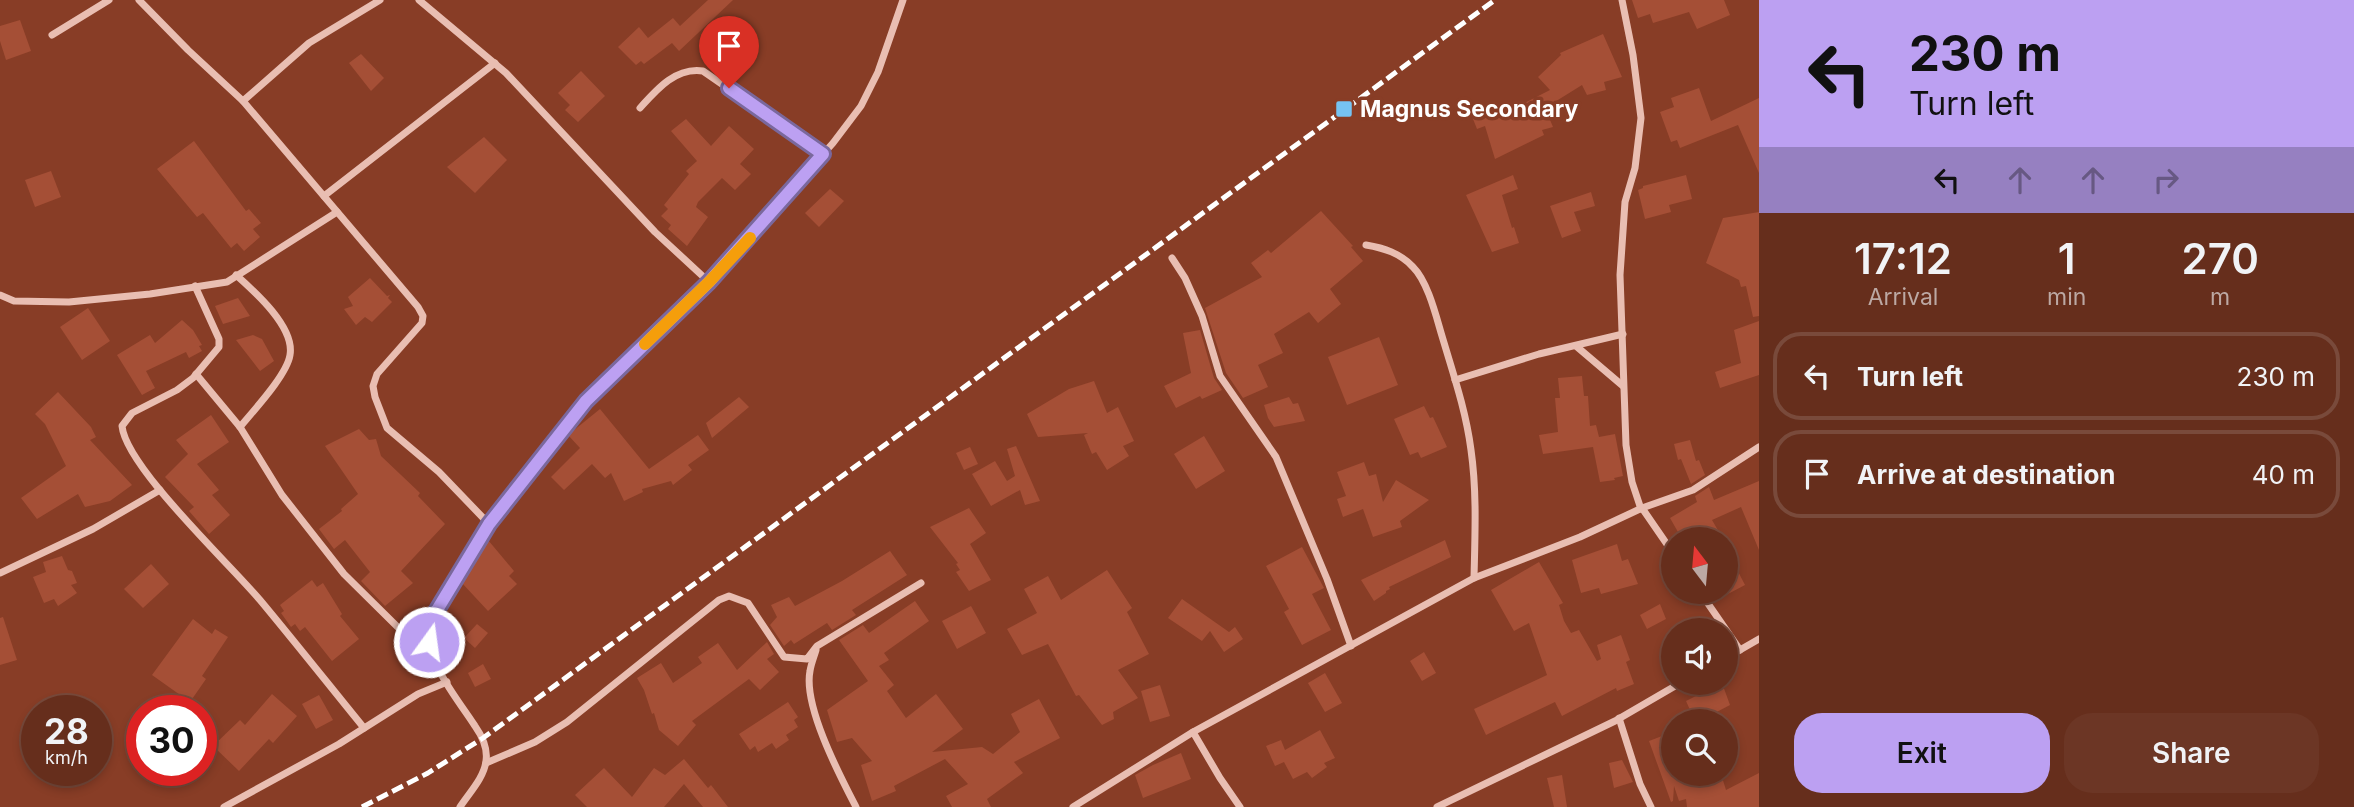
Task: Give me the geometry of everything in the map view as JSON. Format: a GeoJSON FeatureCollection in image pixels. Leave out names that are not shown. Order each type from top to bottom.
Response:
{"type":"FeatureCollection","features":[{"type":"Feature","properties":{"kind":"street"},"geometry":{"type":"LineString","coordinates":[[52,35],[109,0]]}},
{"type":"Feature","properties":{"kind":"street"},"geometry":{"type":"LineString","coordinates":[[139,0],[243,101],[418,307],[423,316],[422,323],[377,374],[373,386],[387,428],[439,472],[489,524]]}},
{"type":"Feature","properties":{"kind":"street"},"geometry":{"type":"LineString","coordinates":[[243,101],[309,43],[380,0]]}},
{"type":"Feature","properties":{"kind":"street"},"geometry":{"type":"LineString","coordinates":[[419,0],[495,63],[655,232],[709,282]]}},
{"type":"Feature","properties":{"kind":"street"},"geometry":{"type":"LineString","coordinates":[[434,664],[429,642],[434,615],[489,524],[586,401],[709,282],[823,154],[861,106],[878,72],[903,0]]}},
{"type":"Feature","properties":{"kind":"street"},"geometry":{"type":"LineString","coordinates":[[1622,0],[1633,55],[1641,118],[1635,168],[1625,202],[1620,275],[1626,444],[1632,482],[1641,509],[1661,536]]}},
{"type":"Feature","properties":{"kind":"street"},"geometry":{"type":"LineString","coordinates":[[324,196],[495,63]]}},
{"type":"Feature","properties":{"kind":"street"},"geometry":{"type":"LineString","coordinates":[[640,108],[664,83],[678,74],[691,69],[703,71],[823,154]]}},
{"type":"Feature","properties":{"kind":"street"},"geometry":{"type":"LineString","coordinates":[[0,295],[14,301],[69,302],[150,294],[227,282],[337,212]]}},
{"type":"Feature","properties":{"kind":"street"},"geometry":{"type":"LineString","coordinates":[[1366,245],[1384,248],[1398,255],[1420,275],[1436,314],[1471,450],[1475,508],[1474,578]]}},
{"type":"Feature","properties":{"kind":"street"},"geometry":{"type":"LineString","coordinates":[[1172,258],[1185,278],[1202,316],[1220,376],[1276,457],[1327,579],[1351,646]]}},
{"type":"Feature","properties":{"kind":"street"},"geometry":{"type":"LineString","coordinates":[[236,275],[262,298],[280,323],[289,340],[290,355],[274,385],[240,427]]}},
{"type":"Feature","properties":{"kind":"street"},"geometry":{"type":"LineString","coordinates":[[195,286],[219,339],[219,347],[196,374],[177,390],[132,413],[122,426],[123,438],[160,490],[258,597],[364,728]]}},
{"type":"Feature","properties":{"kind":"street"},"geometry":{"type":"LineString","coordinates":[[1455,380],[1529,357],[1623,334]]}},
{"type":"Feature","properties":{"kind":"street"},"geometry":{"type":"LineString","coordinates":[[1576,346],[1623,386]]}},
{"type":"Feature","properties":{"kind":"street"},"geometry":{"type":"LineString","coordinates":[[196,374],[240,427],[282,495],[344,574],[434,664],[483,738],[486,763],[482,774],[460,807]]}},
{"type":"Feature","properties":{"kind":"street"},"geometry":{"type":"LineString","coordinates":[[1073,807],[1193,732],[1474,578],[1693,490],[1759,447]]}},
{"type":"Feature","properties":{"kind":"street"},"geometry":{"type":"LineString","coordinates":[[0,573],[93,529],[160,490]]}},
{"type":"Feature","properties":{"kind":"street"},"geometry":{"type":"LineString","coordinates":[[486,763],[535,742],[567,722],[719,600],[729,596],[748,603],[784,657],[807,659],[817,646],[921,583]]}},
{"type":"Feature","properties":{"kind":"street"},"geometry":{"type":"LineString","coordinates":[[1708,604],[1740,650],[1759,639]]}},
{"type":"Feature","properties":{"kind":"street"},"geometry":{"type":"LineString","coordinates":[[817,646],[809,673],[810,692],[817,721],[856,807]]}},
{"type":"Feature","properties":{"kind":"street"},"geometry":{"type":"LineString","coordinates":[[224,807],[364,728],[418,694],[447,682]]}},
{"type":"Feature","properties":{"kind":"street"},"geometry":{"type":"LineString","coordinates":[[1437,807],[1449,804],[1661,694]]}},
{"type":"Feature","properties":{"kind":"street"},"geometry":{"type":"LineString","coordinates":[[1619,718],[1640,784],[1651,807]]}},
{"type":"Feature","properties":{"kind":"street"},"geometry":{"type":"LineString","coordinates":[[1193,732],[1240,807]]}},
{"type":"Feature","properties":{"kind":"building"},"geometry":{"type":"Polygon","coordinates":[[[708,0],[733,0],[679,51],[672,43],[644,64],[641,61],[636,65],[618,47],[639,27],[648,38],[673,18],[680,26],[708,0]]]}},
{"type":"Feature","properties":{"kind":"building"},"geometry":{"type":"Polygon","coordinates":[[[1632,0],[1724,0],[1730,15],[1697,29],[1689,12],[1653,23],[1650,14],[1638,18],[1632,0]]]}},
{"type":"Feature","properties":{"kind":"building"},"geometry":{"type":"Polygon","coordinates":[[[20,20],[31,51],[6,60],[0,41],[0,26],[20,20]]]}},
{"type":"Feature","properties":{"kind":"building"},"geometry":{"type":"Polygon","coordinates":[[[1603,34],[1622,77],[1604,82],[1606,90],[1587,95],[1582,85],[1545,108],[1553,127],[1542,130],[1544,135],[1495,159],[1485,126],[1477,129],[1471,114],[1487,108],[1489,115],[1502,110],[1503,114],[1550,90],[1538,77],[1560,53],[1603,34]]]}},
{"type":"Feature","properties":{"kind":"building"},"geometry":{"type":"Polygon","coordinates":[[[361,54],[384,78],[371,91],[349,63],[361,54]]]}},
{"type":"Feature","properties":{"kind":"building"},"geometry":{"type":"Polygon","coordinates":[[[581,71],[605,96],[578,122],[565,110],[570,105],[558,93],[581,71]]]}},
{"type":"Feature","properties":{"kind":"building"},"geometry":{"type":"Polygon","coordinates":[[[1699,88],[1711,121],[1759,98],[1759,173],[1738,125],[1680,148],[1677,140],[1671,142],[1660,112],[1674,107],[1671,98],[1699,88]]]}},
{"type":"Feature","properties":{"kind":"building"},"geometry":{"type":"Polygon","coordinates":[[[686,119],[711,146],[729,126],[754,149],[740,164],[751,174],[735,190],[722,178],[698,202],[696,207],[708,217],[687,246],[668,229],[671,225],[661,216],[668,209],[664,205],[689,174],[686,171],[697,161],[671,131],[686,119]]]}},
{"type":"Feature","properties":{"kind":"building"},"geometry":{"type":"Polygon","coordinates":[[[484,137],[507,160],[475,193],[447,167],[484,137]]]}},
{"type":"Feature","properties":{"kind":"building"},"geometry":{"type":"Polygon","coordinates":[[[194,141],[246,211],[249,209],[261,223],[253,229],[260,237],[244,251],[237,243],[231,248],[203,213],[197,217],[157,169],[194,141]]]}},
{"type":"Feature","properties":{"kind":"building"},"geometry":{"type":"Polygon","coordinates":[[[51,171],[61,197],[35,207],[25,180],[51,171]]]}},
{"type":"Feature","properties":{"kind":"building"},"geometry":{"type":"Polygon","coordinates":[[[1513,175],[1518,189],[1502,195],[1519,243],[1492,252],[1466,195],[1513,175]]]}},
{"type":"Feature","properties":{"kind":"building"},"geometry":{"type":"Polygon","coordinates":[[[1686,175],[1692,199],[1669,205],[1671,212],[1645,219],[1638,190],[1643,186],[1686,175]]]}},
{"type":"Feature","properties":{"kind":"building"},"geometry":{"type":"Polygon","coordinates":[[[830,189],[844,201],[819,227],[805,213],[830,189]]]}},
{"type":"Feature","properties":{"kind":"building"},"geometry":{"type":"Polygon","coordinates":[[[1591,192],[1595,206],[1574,212],[1581,231],[1562,238],[1550,206],[1591,192]]]}},
{"type":"Feature","properties":{"kind":"building"},"geometry":{"type":"Polygon","coordinates":[[[1321,211],[1363,261],[1330,289],[1341,304],[1318,323],[1309,312],[1274,334],[1283,353],[1258,365],[1268,387],[1243,398],[1226,373],[1205,308],[1262,277],[1251,263],[1268,250],[1271,253],[1321,211]]]}},
{"type":"Feature","properties":{"kind":"building"},"geometry":{"type":"Polygon","coordinates":[[[1759,212],[1759,316],[1753,317],[1746,286],[1741,287],[1739,280],[1706,263],[1723,218],[1759,212]]]}},
{"type":"Feature","properties":{"kind":"building"},"geometry":{"type":"Polygon","coordinates":[[[370,278],[387,296],[390,295],[388,298],[392,302],[372,322],[365,317],[356,325],[344,309],[353,306],[348,297],[370,278]]]}},
{"type":"Feature","properties":{"kind":"building"},"geometry":{"type":"Polygon","coordinates":[[[238,298],[250,316],[223,324],[215,306],[238,298]]]}},
{"type":"Feature","properties":{"kind":"building"},"geometry":{"type":"Polygon","coordinates":[[[88,308],[110,341],[82,360],[60,327],[88,308]]]}},
{"type":"Feature","properties":{"kind":"building"},"geometry":{"type":"Polygon","coordinates":[[[182,320],[193,330],[202,345],[199,346],[202,351],[189,358],[186,352],[146,371],[155,388],[142,395],[117,355],[150,335],[155,343],[182,320]]]}},
{"type":"Feature","properties":{"kind":"building"},"geometry":{"type":"Polygon","coordinates":[[[1759,321],[1759,375],[1720,388],[1715,372],[1741,363],[1734,330],[1759,321]]]}},
{"type":"Feature","properties":{"kind":"building"},"geometry":{"type":"Polygon","coordinates":[[[1200,330],[1214,378],[1222,390],[1202,399],[1200,396],[1176,408],[1164,386],[1191,373],[1183,333],[1200,330]]]}},
{"type":"Feature","properties":{"kind":"building"},"geometry":{"type":"Polygon","coordinates":[[[253,335],[262,339],[274,361],[260,371],[236,340],[253,335]]]}},
{"type":"Feature","properties":{"kind":"building"},"geometry":{"type":"Polygon","coordinates":[[[1379,337],[1398,385],[1347,405],[1328,357],[1379,337]]]}},
{"type":"Feature","properties":{"kind":"building"},"geometry":{"type":"Polygon","coordinates":[[[1582,376],[1584,396],[1588,396],[1590,426],[1596,425],[1599,437],[1615,434],[1623,476],[1614,478],[1615,480],[1600,482],[1593,447],[1543,454],[1539,435],[1558,432],[1555,398],[1560,398],[1558,378],[1582,376]]]}},
{"type":"Feature","properties":{"kind":"building"},"geometry":{"type":"Polygon","coordinates":[[[1094,381],[1107,413],[1118,407],[1134,441],[1123,446],[1129,456],[1107,470],[1096,452],[1092,454],[1084,435],[1088,433],[1038,437],[1027,414],[1069,389],[1094,381]]]}},
{"type":"Feature","properties":{"kind":"building"},"geometry":{"type":"Polygon","coordinates":[[[58,392],[91,427],[96,437],[90,440],[132,485],[110,501],[85,507],[78,494],[37,519],[21,498],[66,466],[45,424],[35,414],[58,392]]]}},
{"type":"Feature","properties":{"kind":"building"},"geometry":{"type":"Polygon","coordinates":[[[739,397],[749,407],[712,438],[706,423],[739,397]]]}},
{"type":"Feature","properties":{"kind":"building"},"geometry":{"type":"Polygon","coordinates":[[[1289,397],[1293,404],[1298,403],[1305,421],[1274,427],[1264,405],[1289,397]]]}},
{"type":"Feature","properties":{"kind":"building"},"geometry":{"type":"Polygon","coordinates":[[[1424,406],[1430,418],[1433,417],[1447,447],[1421,458],[1418,452],[1410,455],[1394,419],[1424,406]]]}},
{"type":"Feature","properties":{"kind":"building"},"geometry":{"type":"Polygon","coordinates":[[[600,409],[649,469],[698,435],[709,450],[688,465],[692,470],[673,485],[671,481],[642,489],[643,492],[624,501],[611,473],[605,478],[592,464],[564,490],[551,477],[580,448],[568,435],[600,409]]]}},
{"type":"Feature","properties":{"kind":"building"},"geometry":{"type":"Polygon","coordinates":[[[211,415],[229,442],[197,464],[219,490],[212,495],[230,515],[209,534],[189,511],[194,507],[165,477],[188,454],[176,440],[211,415]]]}},
{"type":"Feature","properties":{"kind":"building"},"geometry":{"type":"Polygon","coordinates":[[[359,429],[369,440],[376,439],[381,456],[420,493],[418,496],[445,524],[401,571],[413,583],[385,606],[361,581],[370,572],[345,540],[334,549],[319,529],[358,494],[325,446],[359,429]]]}},
{"type":"Feature","properties":{"kind":"building"},"geometry":{"type":"Polygon","coordinates":[[[1204,436],[1225,471],[1196,489],[1174,454],[1204,436]]]}},
{"type":"Feature","properties":{"kind":"building"},"geometry":{"type":"Polygon","coordinates":[[[1690,440],[1696,461],[1699,460],[1705,475],[1691,484],[1681,459],[1678,460],[1674,444],[1690,440]]]}},
{"type":"Feature","properties":{"kind":"building"},"geometry":{"type":"Polygon","coordinates":[[[1016,446],[1040,501],[1025,505],[1020,490],[991,506],[972,474],[995,461],[1007,481],[1015,476],[1007,449],[1016,446]]]}},
{"type":"Feature","properties":{"kind":"building"},"geometry":{"type":"Polygon","coordinates":[[[970,447],[978,464],[964,470],[956,453],[970,447]]]}},
{"type":"Feature","properties":{"kind":"building"},"geometry":{"type":"Polygon","coordinates":[[[1364,462],[1369,476],[1376,474],[1383,502],[1396,480],[1429,500],[1400,521],[1402,527],[1373,537],[1363,509],[1343,517],[1337,499],[1346,496],[1337,472],[1364,462]]]}},
{"type":"Feature","properties":{"kind":"building"},"geometry":{"type":"Polygon","coordinates":[[[1759,481],[1759,550],[1741,507],[1712,520],[1716,527],[1675,527],[1670,518],[1697,502],[1695,496],[1709,487],[1714,500],[1759,481]]]}},
{"type":"Feature","properties":{"kind":"building"},"geometry":{"type":"Polygon","coordinates":[[[969,508],[986,533],[970,544],[991,580],[969,591],[956,572],[960,570],[956,564],[958,563],[930,527],[969,508]]]}},
{"type":"Feature","properties":{"kind":"building"},"geometry":{"type":"Polygon","coordinates":[[[488,540],[514,571],[509,576],[517,584],[488,611],[461,582],[488,540]]]}},
{"type":"Feature","properties":{"kind":"building"},"geometry":{"type":"Polygon","coordinates":[[[1445,540],[1451,557],[1389,587],[1386,593],[1374,601],[1361,580],[1445,540]]]}},
{"type":"Feature","properties":{"kind":"building"},"geometry":{"type":"Polygon","coordinates":[[[1617,544],[1622,561],[1628,559],[1638,584],[1601,594],[1599,588],[1581,593],[1572,560],[1617,544]]]}},
{"type":"Feature","properties":{"kind":"building"},"geometry":{"type":"Polygon","coordinates":[[[1302,547],[1324,588],[1312,594],[1331,630],[1302,645],[1284,612],[1289,609],[1266,566],[1302,547]]]}},
{"type":"Feature","properties":{"kind":"building"},"geometry":{"type":"Polygon","coordinates":[[[890,551],[907,575],[852,610],[856,615],[832,630],[827,623],[794,644],[791,640],[784,646],[770,625],[777,617],[771,605],[789,597],[795,606],[890,551]]]}},
{"type":"Feature","properties":{"kind":"building"},"geometry":{"type":"Polygon","coordinates":[[[62,556],[77,583],[71,585],[77,593],[58,606],[54,599],[44,603],[33,577],[46,572],[43,562],[62,556]]]}},
{"type":"Feature","properties":{"kind":"building"},"geometry":{"type":"Polygon","coordinates":[[[1539,562],[1563,603],[1559,605],[1571,633],[1579,630],[1597,661],[1601,659],[1597,645],[1621,635],[1630,660],[1626,662],[1634,684],[1617,691],[1616,688],[1562,716],[1555,702],[1486,735],[1474,709],[1547,675],[1529,623],[1514,631],[1491,590],[1539,562]]]}},
{"type":"Feature","properties":{"kind":"building"},"geometry":{"type":"Polygon","coordinates":[[[151,564],[169,584],[143,608],[124,589],[151,564]]]}},
{"type":"Feature","properties":{"kind":"building"},"geometry":{"type":"Polygon","coordinates":[[[1107,570],[1132,608],[1127,612],[1149,654],[1118,670],[1138,698],[1113,712],[1114,719],[1102,725],[1079,695],[1076,696],[1048,644],[1022,655],[1007,629],[1037,613],[1024,589],[1048,576],[1061,600],[1107,570]]]}},
{"type":"Feature","properties":{"kind":"building"},"geometry":{"type":"Polygon","coordinates":[[[1738,571],[1745,585],[1738,589],[1738,571]]]}},
{"type":"Feature","properties":{"kind":"building"},"geometry":{"type":"Polygon","coordinates":[[[312,580],[317,587],[323,583],[342,614],[340,616],[359,639],[332,661],[305,627],[300,631],[295,624],[291,627],[281,613],[284,611],[280,605],[312,580]]]}},
{"type":"Feature","properties":{"kind":"building"},"geometry":{"type":"Polygon","coordinates":[[[1182,599],[1229,632],[1235,627],[1243,639],[1224,652],[1210,631],[1202,641],[1168,618],[1182,599]]]}},
{"type":"Feature","properties":{"kind":"building"},"geometry":{"type":"Polygon","coordinates":[[[915,601],[929,621],[884,653],[889,660],[879,666],[894,685],[887,691],[906,718],[936,694],[963,729],[932,752],[982,747],[993,754],[1020,732],[1011,714],[1039,699],[1060,738],[1014,762],[1023,773],[987,799],[991,807],[952,807],[946,796],[968,784],[945,759],[894,786],[896,791],[872,801],[861,765],[872,761],[852,738],[837,742],[827,710],[868,681],[839,640],[863,625],[869,633],[915,601]]]}},
{"type":"Feature","properties":{"kind":"building"},"geometry":{"type":"Polygon","coordinates":[[[1660,604],[1666,618],[1661,618],[1661,622],[1647,629],[1640,615],[1660,604]]]}},
{"type":"Feature","properties":{"kind":"building"},"geometry":{"type":"Polygon","coordinates":[[[971,606],[986,633],[957,649],[942,621],[971,606]]]}},
{"type":"Feature","properties":{"kind":"building"},"geometry":{"type":"Polygon","coordinates":[[[3,617],[17,660],[0,665],[0,618],[3,617]]]}},
{"type":"Feature","properties":{"kind":"building"},"geometry":{"type":"Polygon","coordinates":[[[193,619],[212,634],[215,629],[228,637],[202,676],[206,679],[195,695],[180,695],[152,675],[193,619]]]}},
{"type":"Feature","properties":{"kind":"building"},"geometry":{"type":"Polygon","coordinates":[[[477,624],[488,633],[475,648],[464,638],[477,624]]]}},
{"type":"Feature","properties":{"kind":"building"},"geometry":{"type":"Polygon","coordinates":[[[767,642],[774,654],[767,659],[779,672],[760,690],[749,679],[692,721],[696,725],[678,746],[659,730],[637,678],[661,663],[673,683],[702,663],[698,657],[718,643],[737,670],[767,642]]]}},
{"type":"Feature","properties":{"kind":"building"},"geometry":{"type":"Polygon","coordinates":[[[1424,652],[1436,673],[1422,681],[1410,661],[1424,652]]]}},
{"type":"Feature","properties":{"kind":"building"},"geometry":{"type":"Polygon","coordinates":[[[483,664],[491,679],[475,687],[468,673],[483,664]]]}},
{"type":"Feature","properties":{"kind":"building"},"geometry":{"type":"Polygon","coordinates":[[[1325,673],[1342,703],[1325,712],[1308,683],[1325,673]]]}},
{"type":"Feature","properties":{"kind":"building"},"geometry":{"type":"Polygon","coordinates":[[[1160,685],[1170,716],[1150,722],[1141,691],[1160,685]]]}},
{"type":"Feature","properties":{"kind":"building"},"geometry":{"type":"Polygon","coordinates":[[[272,694],[297,716],[273,743],[269,739],[239,771],[217,750],[217,742],[240,720],[245,725],[272,694]]]}},
{"type":"Feature","properties":{"kind":"building"},"geometry":{"type":"Polygon","coordinates":[[[319,695],[333,720],[316,729],[302,704],[319,695]]]}},
{"type":"Feature","properties":{"kind":"building"},"geometry":{"type":"Polygon","coordinates":[[[1698,695],[1726,695],[1730,705],[1722,709],[1690,709],[1686,701],[1698,695]]]}},
{"type":"Feature","properties":{"kind":"building"},"geometry":{"type":"Polygon","coordinates":[[[788,702],[798,717],[794,720],[798,727],[786,735],[789,740],[776,749],[772,743],[758,752],[755,746],[750,750],[739,734],[788,702]]]}},
{"type":"Feature","properties":{"kind":"building"},"geometry":{"type":"Polygon","coordinates":[[[1320,730],[1335,758],[1324,763],[1327,767],[1312,778],[1307,772],[1293,779],[1284,762],[1275,766],[1266,746],[1281,740],[1285,750],[1320,730]]]}},
{"type":"Feature","properties":{"kind":"building"},"geometry":{"type":"Polygon","coordinates":[[[1661,736],[1661,774],[1649,741],[1661,736]]]}},
{"type":"Feature","properties":{"kind":"building"},"geometry":{"type":"Polygon","coordinates":[[[1181,753],[1191,779],[1143,798],[1135,775],[1181,753]]]}},
{"type":"Feature","properties":{"kind":"building"},"geometry":{"type":"Polygon","coordinates":[[[684,759],[708,788],[711,785],[728,807],[703,807],[684,784],[664,807],[587,807],[575,795],[604,768],[632,797],[654,768],[665,775],[684,759]]]}},
{"type":"Feature","properties":{"kind":"building"},"geometry":{"type":"Polygon","coordinates":[[[1622,760],[1633,782],[1614,788],[1609,763],[1622,760]]]}},
{"type":"Feature","properties":{"kind":"building"},"geometry":{"type":"Polygon","coordinates":[[[1759,773],[1759,807],[1687,807],[1686,799],[1679,801],[1674,786],[1725,786],[1726,790],[1759,773]]]}},
{"type":"Feature","properties":{"kind":"building"},"geometry":{"type":"Polygon","coordinates":[[[1562,775],[1567,807],[1554,807],[1547,778],[1562,775]]]}},
{"type":"Feature","properties":{"kind":"building"},"geometry":{"type":"Polygon","coordinates":[[[1665,786],[1674,786],[1671,802],[1665,786]]]}},
{"type":"Feature","properties":{"kind":"railway"},"geometry":{"type":"LineString","coordinates":[[362,807],[428,773],[483,738],[1495,0]]}},
{"type":"Feature","properties":{"kind":"slow traffic"},"geometry":{"type":"LineString","coordinates":[[645,344],[750,238]]}},
{"type":"Feature","properties":{"kind":"place","name":"Magnus Secondary"},"geometry":{"type":"Point","coordinates":[1344,109]}},
{"type":"Feature","properties":{"kind":"route"},"geometry":{"type":"LineString","coordinates":[[429,642],[434,615],[489,524],[586,401],[709,282],[823,154],[729,88]]}}]}
